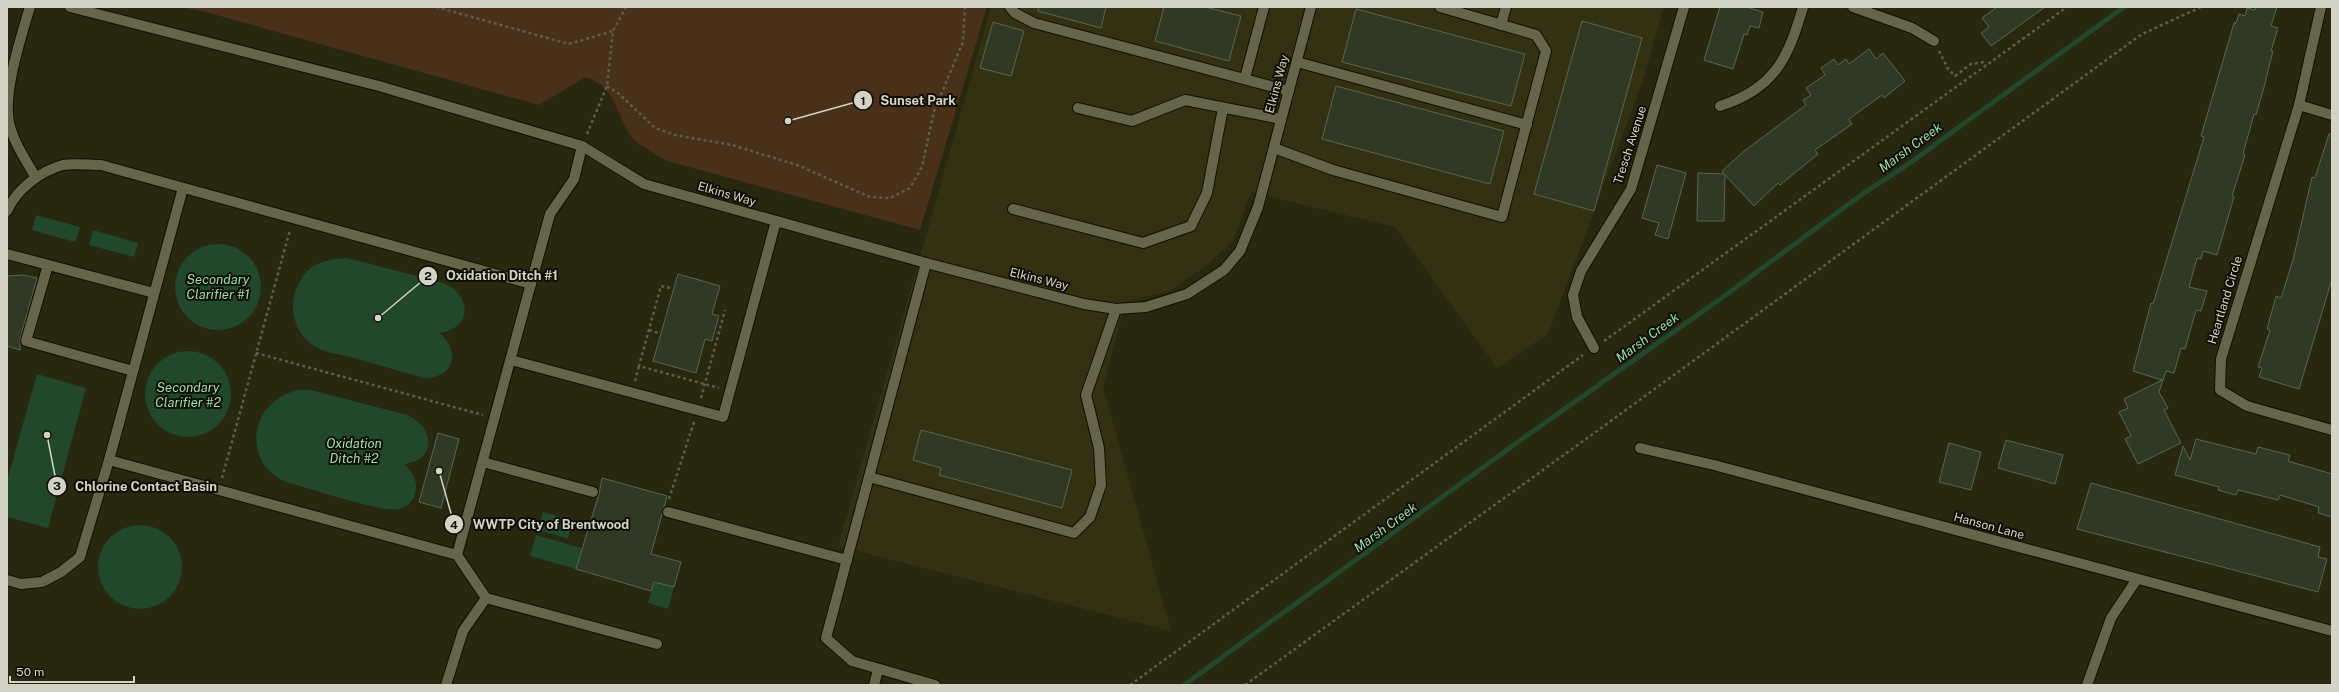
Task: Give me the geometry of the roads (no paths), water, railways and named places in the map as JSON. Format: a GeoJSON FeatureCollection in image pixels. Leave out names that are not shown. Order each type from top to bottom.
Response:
{"type":"FeatureCollection","features":[{"type":"Feature","properties":{"kind":"street"},"geometry":{"type":"LineString","coordinates":[[30,7],[13,70],[8,109],[9,122],[15,140],[36,178]]}},
{"type":"Feature","properties":{"kind":"street","name":"Elkins Way"},"geometry":{"type":"LineString","coordinates":[[70,7],[102,11],[379,86],[582,146],[644,184],[926,263],[1084,304],[1116,309],[1146,307],[1187,294],[1224,270],[1240,251],[1258,207],[1311,7]]}},
{"type":"Feature","properties":{"kind":"street"},"geometry":{"type":"LineString","coordinates":[[1010,7],[1015,13],[1034,23],[1245,78],[1289,91]]}},
{"type":"Feature","properties":{"kind":"street"},"geometry":{"type":"LineString","coordinates":[[1245,78],[1264,7]]}},
{"type":"Feature","properties":{"kind":"street"},"geometry":{"type":"LineString","coordinates":[[1274,148],[1333,170],[1502,218],[1546,51],[1536,35],[1440,7]]}},
{"type":"Feature","properties":{"kind":"street"},"geometry":{"type":"LineString","coordinates":[[1501,25],[1506,7]]}},
{"type":"Feature","properties":{"kind":"street","name":"Tresch Avenue"},"geometry":{"type":"LineString","coordinates":[[1594,348],[1577,317],[1573,296],[1581,271],[1631,189],[1684,7]]}},
{"type":"Feature","properties":{"kind":"street"},"geometry":{"type":"LineString","coordinates":[[1720,106],[1741,99],[1772,78],[1796,31],[1803,7]]}},
{"type":"Feature","properties":{"kind":"street"},"geometry":{"type":"LineString","coordinates":[[1853,7],[1912,28],[1934,41]]}},
{"type":"Feature","properties":{"kind":"street","name":"Heartland Circle"},"geometry":{"type":"LineString","coordinates":[[2321,7],[2299,105],[2221,359],[2220,390],[2247,406],[2332,430]]}},
{"type":"Feature","properties":{"kind":"street"},"geometry":{"type":"LineString","coordinates":[[1297,62],[1528,124]]}},
{"type":"Feature","properties":{"kind":"street"},"geometry":{"type":"LineString","coordinates":[[1078,108],[1132,121],[1185,100],[1281,120]]}},
{"type":"Feature","properties":{"kind":"street"},"geometry":{"type":"LineString","coordinates":[[2299,105],[2332,115]]}},
{"type":"Feature","properties":{"kind":"street"},"geometry":{"type":"LineString","coordinates":[[1013,210],[1143,243],[1191,226],[1207,193],[1223,108]]}},
{"type":"Feature","properties":{"kind":"street"},"geometry":{"type":"LineString","coordinates":[[457,555],[550,214],[574,179],[582,146]]}},
{"type":"Feature","properties":{"kind":"street"},"geometry":{"type":"LineString","coordinates":[[7,211],[12,199],[36,178],[63,165],[101,165],[531,284]]}},
{"type":"Feature","properties":{"kind":"street"},"geometry":{"type":"LineString","coordinates":[[7,580],[20,584],[42,582],[61,572],[80,557],[109,460],[183,188]]}},
{"type":"Feature","properties":{"kind":"street"},"geometry":{"type":"LineString","coordinates":[[511,360],[723,417],[776,221]]}},
{"type":"Feature","properties":{"kind":"street"},"geometry":{"type":"LineString","coordinates":[[7,254],[154,293]]}},
{"type":"Feature","properties":{"kind":"street"},"geometry":{"type":"LineString","coordinates":[[926,263],[826,638],[852,661],[878,670],[935,685]]}},
{"type":"Feature","properties":{"kind":"street"},"geometry":{"type":"LineString","coordinates":[[48,265],[26,341],[133,371]]}},
{"type":"Feature","properties":{"kind":"street"},"geometry":{"type":"LineString","coordinates":[[869,477],[1074,532],[1090,517],[1101,485],[1100,448],[1086,395],[1116,309]]}},
{"type":"Feature","properties":{"kind":"street","name":"Hanson Lane"},"geometry":{"type":"LineString","coordinates":[[1640,448],[1714,465],[2332,631]]}},
{"type":"Feature","properties":{"kind":"street"},"geometry":{"type":"LineString","coordinates":[[109,460],[457,555],[486,598],[657,644]]}},
{"type":"Feature","properties":{"kind":"street"},"geometry":{"type":"LineString","coordinates":[[483,462],[593,492]]}},
{"type":"Feature","properties":{"kind":"street"},"geometry":{"type":"LineString","coordinates":[[668,512],[847,560]]}},
{"type":"Feature","properties":{"kind":"street"},"geometry":{"type":"LineString","coordinates":[[2087,685],[2111,618],[2137,579]]}},
{"type":"Feature","properties":{"kind":"street"},"geometry":{"type":"LineString","coordinates":[[446,685],[463,631],[486,598]]}},
{"type":"Feature","properties":{"kind":"street"},"geometry":{"type":"LineString","coordinates":[[874,685],[878,670]]}},
{"type":"Feature","properties":{"kind":"water"},"geometry":{"type":"Polygon","coordinates":[[[36,215],[80,227],[75,242],[32,230],[36,215]]]}},
{"type":"Feature","properties":{"kind":"water"},"geometry":{"type":"Polygon","coordinates":[[[93,230],[138,243],[134,257],[89,245],[93,230]]]}},
{"type":"Feature","properties":{"kind":"water","name":"Secondary Clarifier #1"},"geometry":{"type":"Polygon","coordinates":[[[218,244],[234,248],[248,257],[257,271],[261,287],[257,303],[248,317],[234,326],[218,330],[202,326],[188,317],[179,303],[175,287],[179,271],[188,257],[202,248],[218,244]]]}},
{"type":"Feature","properties":{"kind":"water"},"geometry":{"type":"Polygon","coordinates":[[[347,258],[443,283],[453,288],[463,302],[465,310],[463,318],[458,325],[451,330],[440,333],[447,340],[451,348],[451,363],[448,369],[442,374],[434,377],[424,378],[324,351],[308,341],[297,326],[294,318],[293,300],[295,291],[303,276],[319,263],[347,258]]]}},
{"type":"Feature","properties":{"kind":"water","name":"Secondary Clarifier #2"},"geometry":{"type":"Polygon","coordinates":[[[188,351],[204,355],[218,364],[227,378],[231,394],[227,410],[218,424],[204,433],[188,437],[172,433],[158,424],[149,410],[145,394],[149,378],[158,364],[172,355],[188,351]]]}},
{"type":"Feature","properties":{"kind":"water"},"geometry":{"type":"Polygon","coordinates":[[[37,374],[86,388],[48,528],[7,517],[7,481],[37,374]]]}},
{"type":"Feature","properties":{"kind":"water","name":"Oxidation Ditch #2"},"geometry":{"type":"Polygon","coordinates":[[[299,390],[311,390],[407,415],[416,420],[423,427],[427,435],[427,450],[422,457],[404,464],[414,477],[416,485],[413,500],[409,504],[398,509],[390,509],[361,504],[286,482],[271,472],[261,460],[257,446],[257,432],[261,418],[270,405],[283,396],[299,390]]]}},
{"type":"Feature","properties":{"kind":"water"},"geometry":{"type":"Polygon","coordinates":[[[543,512],[573,520],[568,539],[538,530],[543,512]]]}},
{"type":"Feature","properties":{"kind":"water"},"geometry":{"type":"Polygon","coordinates":[[[140,525],[156,528],[170,537],[179,551],[182,567],[179,583],[170,597],[156,606],[140,609],[124,606],[110,597],[101,583],[98,567],[101,551],[110,537],[124,528],[140,525]]]}},
{"type":"Feature","properties":{"kind":"water"},"geometry":{"type":"Polygon","coordinates":[[[536,535],[582,548],[576,569],[530,556],[536,535]]]}},
{"type":"Feature","properties":{"kind":"water"},"geometry":{"type":"Polygon","coordinates":[[[654,582],[674,587],[668,609],[648,603],[654,582]]]}},
{"type":"Feature","properties":{"kind":"waterway","name":"Marsh Creek"},"geometry":{"type":"LineString","coordinates":[[1184,685],[1522,439],[1716,302],[1864,193],[1907,165],[2124,7]]}},
{"type":"Feature","properties":{"kind":"place","name":"Sunset Park"},"geometry":{"type":"Point","coordinates":[788,121]}},
{"type":"Feature","properties":{"kind":"place","name":"Oxidation Ditch #1"},"geometry":{"type":"Point","coordinates":[378,318]}},
{"type":"Feature","properties":{"kind":"place","name":"Chlorine Contact Basin"},"geometry":{"type":"Point","coordinates":[47,435]}},
{"type":"Feature","properties":{"kind":"place","name":"WWTP City of Brentwood"},"geometry":{"type":"Point","coordinates":[439,471]}}]}
